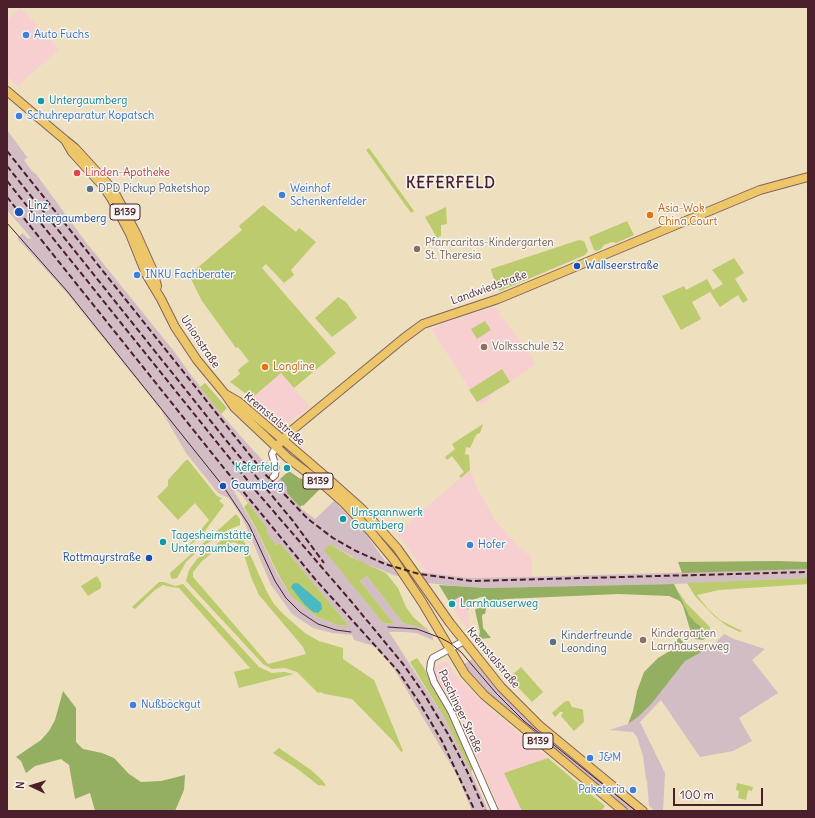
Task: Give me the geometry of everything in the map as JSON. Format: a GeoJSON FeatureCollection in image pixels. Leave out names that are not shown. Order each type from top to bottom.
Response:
{"type":"FeatureCollection","features":[{"type":"Feature","properties":{"kind":"main road","name":"Unionstraße"},"geometry":{"type":"LineString","coordinates":[[7,91],[75,148],[94,167],[116,195],[136,233],[153,271],[161,298],[176,327],[197,360],[225,394]]}},
{"type":"Feature","properties":{"kind":"main road","name":"Landwiedstraße"},"geometry":{"type":"LineString","coordinates":[[276,447],[310,415],[423,324],[498,299],[760,190],[808,177]]}},
{"type":"Feature","properties":{"kind":"main road","name":"Kremstalstraße"},"geometry":{"type":"LineString","coordinates":[[225,394],[238,402],[326,476],[380,529],[405,558],[464,641],[501,687],[539,725],[643,811]]}},
{"type":"Feature","properties":{"kind":"main road","name":"Kremstalstraße"},"geometry":{"type":"LineString","coordinates":[[225,394],[234,407],[276,447],[339,498],[371,532],[394,560],[432,616],[465,674],[484,695],[623,811]]}},
{"type":"Feature","properties":{"kind":"street"},"geometry":{"type":"LineString","coordinates":[[273,477],[275,475],[276,468],[272,454],[276,447]]}},
{"type":"Feature","properties":{"kind":"street"},"geometry":{"type":"LineString","coordinates":[[450,649],[464,641]]}},
{"type":"Feature","properties":{"kind":"street","name":"Paschinger Straße"},"geometry":{"type":"LineString","coordinates":[[450,649],[433,658],[429,666],[430,675],[451,712],[495,811]]}},
{"type":"Feature","properties":{"kind":"shaded area","name":"Auto Fuchs"},"geometry":{"type":"Polygon","coordinates":[[[21,8],[59,49],[18,86],[7,77],[7,20],[21,8]]]}},
{"type":"Feature","properties":{"kind":"shaded area"},"geometry":{"type":"Polygon","coordinates":[[[7,130],[27,157],[29,156],[24,160],[31,170],[36,174],[85,241],[173,350],[221,414],[263,461],[267,462],[271,471],[270,475],[276,482],[280,479],[287,487],[287,493],[303,510],[315,519],[334,501],[365,533],[385,561],[420,572],[470,578],[808,569],[808,578],[674,584],[485,588],[455,586],[420,582],[394,575],[361,562],[330,544],[325,550],[383,623],[394,624],[360,581],[367,576],[403,623],[427,629],[433,637],[433,640],[416,633],[389,632],[444,717],[488,811],[472,811],[457,775],[396,672],[386,659],[374,646],[354,640],[352,635],[332,633],[313,628],[292,614],[271,585],[242,517],[229,498],[218,493],[186,453],[161,410],[66,292],[17,238],[23,233],[27,238],[32,239],[7,210],[7,130]],[[234,489],[257,531],[277,574],[291,596],[315,616],[337,625],[349,626],[280,543],[276,545],[265,532],[268,529],[240,493],[234,489]]]}},
{"type":"Feature","properties":{"kind":"shaded area","name":"Volksschule 32"},"geometry":{"type":"Polygon","coordinates":[[[493,307],[534,360],[535,365],[494,392],[485,403],[480,404],[432,329],[441,324],[493,307]]]}},
{"type":"Feature","properties":{"kind":"shaded area"},"geometry":{"type":"Polygon","coordinates":[[[281,373],[310,407],[282,427],[268,417],[260,406],[252,399],[281,373]]]}},
{"type":"Feature","properties":{"kind":"shaded area"},"geometry":{"type":"Polygon","coordinates":[[[470,470],[475,484],[496,522],[518,546],[532,558],[532,577],[470,578],[427,573],[397,534],[470,470]]]}},
{"type":"Feature","properties":{"kind":"shaded area"},"geometry":{"type":"Polygon","coordinates":[[[459,596],[468,610],[470,631],[450,603],[459,596]]]}},
{"type":"Feature","properties":{"kind":"shaded area"},"geometry":{"type":"Polygon","coordinates":[[[724,634],[734,639],[765,649],[752,660],[778,693],[739,718],[752,741],[733,751],[700,757],[661,700],[640,722],[665,773],[663,811],[655,811],[649,806],[643,756],[637,737],[633,732],[609,730],[628,724],[638,717],[685,661],[714,644],[724,634]]]}},
{"type":"Feature","properties":{"kind":"shaded area"},"geometry":{"type":"Polygon","coordinates":[[[472,659],[526,719],[639,811],[628,811],[494,700],[463,665],[472,659]]]}},
{"type":"Feature","properties":{"kind":"shaded area"},"geometry":{"type":"Polygon","coordinates":[[[442,662],[449,663],[455,676],[457,676],[491,710],[548,758],[505,774],[522,811],[501,811],[456,710],[435,675],[435,667],[442,662]]]}},
{"type":"Feature","properties":{"kind":"green space"},"geometry":{"type":"Polygon","coordinates":[[[369,148],[414,211],[411,213],[366,150],[369,148]]]}},
{"type":"Feature","properties":{"kind":"green space"},"geometry":{"type":"Polygon","coordinates":[[[263,205],[296,232],[299,228],[316,242],[291,270],[294,275],[284,283],[266,264],[262,268],[336,353],[294,388],[281,373],[252,398],[230,382],[240,374],[238,370],[249,361],[238,347],[236,348],[202,301],[189,275],[242,230],[239,226],[263,205]]]}},
{"type":"Feature","properties":{"kind":"green space"},"geometry":{"type":"Polygon","coordinates":[[[446,207],[447,224],[441,225],[441,236],[437,238],[425,217],[446,207]]]}},
{"type":"Feature","properties":{"kind":"green space"},"geometry":{"type":"Polygon","coordinates":[[[627,221],[634,235],[616,243],[612,242],[604,245],[597,251],[594,250],[589,237],[627,221]]]}},
{"type":"Feature","properties":{"kind":"green space"},"geometry":{"type":"Polygon","coordinates":[[[579,240],[584,241],[588,251],[585,255],[500,291],[498,290],[491,269],[579,240]]]}},
{"type":"Feature","properties":{"kind":"green space"},"geometry":{"type":"Polygon","coordinates":[[[734,258],[744,273],[735,279],[748,300],[743,303],[738,295],[720,307],[710,292],[692,302],[701,319],[681,330],[662,296],[684,286],[686,290],[707,279],[713,290],[723,284],[712,270],[734,258]]]}},
{"type":"Feature","properties":{"kind":"green space"},"geometry":{"type":"Polygon","coordinates":[[[338,297],[346,302],[357,318],[332,337],[315,318],[338,297]]]}},
{"type":"Feature","properties":{"kind":"green space"},"geometry":{"type":"Polygon","coordinates":[[[485,321],[491,330],[477,339],[471,329],[485,321]]]}},
{"type":"Feature","properties":{"kind":"green space"},"geometry":{"type":"Polygon","coordinates":[[[502,369],[510,382],[477,402],[469,390],[502,369]]]}},
{"type":"Feature","properties":{"kind":"green space"},"geometry":{"type":"Polygon","coordinates":[[[205,383],[227,408],[221,414],[200,387],[205,383]]]}},
{"type":"Feature","properties":{"kind":"green space"},"geometry":{"type":"Polygon","coordinates":[[[483,424],[480,433],[475,437],[470,448],[466,447],[465,454],[469,455],[470,470],[461,478],[459,476],[464,472],[452,456],[447,460],[445,457],[455,449],[452,444],[483,424]]]}},
{"type":"Feature","properties":{"kind":"green space"},"geometry":{"type":"Polygon","coordinates":[[[186,460],[188,460],[217,496],[222,498],[219,501],[224,505],[202,535],[188,547],[209,520],[195,503],[178,520],[157,497],[168,486],[168,480],[186,460]]]}},
{"type":"Feature","properties":{"kind":"green space"},"geometry":{"type":"Polygon","coordinates":[[[289,471],[299,478],[312,482],[320,489],[303,506],[302,505],[300,507],[287,493],[287,487],[280,479],[289,471]]]}},
{"type":"Feature","properties":{"kind":"green space"},"geometry":{"type":"Polygon","coordinates":[[[248,503],[268,529],[266,532],[276,545],[280,543],[349,626],[337,625],[315,616],[291,596],[278,574],[244,507],[248,503]]]}},
{"type":"Feature","properties":{"kind":"green space"},"geometry":{"type":"Polygon","coordinates":[[[236,514],[240,519],[240,525],[228,530],[203,546],[186,562],[177,578],[171,578],[170,573],[236,514]]]}},
{"type":"Feature","properties":{"kind":"green space"},"geometry":{"type":"Polygon","coordinates":[[[233,534],[240,534],[266,590],[274,604],[283,614],[305,633],[319,641],[343,648],[343,659],[374,680],[403,751],[401,752],[393,741],[352,699],[320,692],[318,693],[297,672],[285,668],[272,669],[263,664],[186,581],[189,570],[197,559],[226,537],[233,534]],[[233,542],[212,553],[202,561],[193,572],[193,577],[268,664],[306,654],[303,647],[259,595],[251,577],[242,548],[239,544],[233,542]]]}},
{"type":"Feature","properties":{"kind":"green space"},"geometry":{"type":"Polygon","coordinates":[[[330,544],[351,557],[386,573],[398,588],[406,607],[414,618],[427,629],[403,623],[367,576],[360,581],[394,624],[383,623],[324,550],[330,544]]]}},
{"type":"Feature","properties":{"kind":"green space"},"geometry":{"type":"Polygon","coordinates":[[[678,562],[808,562],[808,569],[682,573],[678,562]]]}},
{"type":"Feature","properties":{"kind":"green space"},"geometry":{"type":"Polygon","coordinates":[[[97,576],[101,583],[101,588],[88,596],[81,586],[97,576]]]}},
{"type":"Feature","properties":{"kind":"green space"},"geometry":{"type":"Polygon","coordinates":[[[808,578],[808,584],[719,590],[697,595],[708,609],[720,620],[742,631],[740,632],[727,626],[714,616],[695,596],[687,583],[808,578]]]}},
{"type":"Feature","properties":{"kind":"green space"},"geometry":{"type":"Polygon","coordinates":[[[159,582],[164,582],[175,586],[183,584],[259,667],[272,673],[284,672],[294,674],[239,688],[234,672],[250,668],[179,588],[163,585],[155,590],[135,609],[132,607],[159,582]]]}},
{"type":"Feature","properties":{"kind":"green space"},"geometry":{"type":"Polygon","coordinates":[[[674,584],[689,615],[710,634],[703,640],[695,639],[692,636],[683,606],[680,601],[669,596],[618,594],[506,599],[496,601],[497,605],[481,597],[473,600],[468,610],[459,597],[450,603],[439,585],[485,588],[674,584]]]}},
{"type":"Feature","properties":{"kind":"green space"},"geometry":{"type":"Polygon","coordinates":[[[676,588],[686,603],[710,627],[710,634],[689,615],[676,588]]]}},
{"type":"Feature","properties":{"kind":"green space"},"geometry":{"type":"Polygon","coordinates":[[[480,606],[485,607],[486,609],[485,614],[482,616],[483,628],[491,638],[478,639],[480,632],[475,610],[480,606]]]}},
{"type":"Feature","properties":{"kind":"green space"},"geometry":{"type":"Polygon","coordinates":[[[679,633],[681,640],[685,644],[705,650],[685,661],[652,703],[638,717],[628,724],[644,672],[658,658],[673,649],[679,633]]]}},
{"type":"Feature","properties":{"kind":"green space"},"geometry":{"type":"Polygon","coordinates":[[[417,658],[450,715],[473,769],[471,772],[444,717],[410,662],[417,658]]]}},
{"type":"Feature","properties":{"kind":"green space"},"geometry":{"type":"Polygon","coordinates":[[[521,667],[543,692],[532,702],[509,678],[521,667]]]}},
{"type":"Feature","properties":{"kind":"green space"},"geometry":{"type":"Polygon","coordinates":[[[63,691],[76,708],[76,742],[83,749],[102,753],[114,758],[129,774],[141,782],[161,781],[185,775],[184,790],[175,811],[95,811],[90,793],[75,799],[69,765],[61,759],[35,766],[26,773],[21,761],[16,757],[41,740],[49,731],[55,720],[63,691]]]}},
{"type":"Feature","properties":{"kind":"green space"},"geometry":{"type":"Polygon","coordinates":[[[569,701],[572,707],[583,710],[584,722],[574,731],[561,716],[563,712],[560,712],[555,717],[552,713],[569,701]]]}},
{"type":"Feature","properties":{"kind":"green space"},"geometry":{"type":"Polygon","coordinates":[[[279,748],[311,770],[326,786],[318,785],[299,770],[273,753],[279,748]]]}},
{"type":"Feature","properties":{"kind":"green space"},"geometry":{"type":"Polygon","coordinates":[[[548,758],[605,806],[601,811],[522,811],[504,773],[548,758]]]}},
{"type":"Feature","properties":{"kind":"green space"},"geometry":{"type":"Polygon","coordinates":[[[737,783],[753,787],[752,791],[748,790],[746,800],[738,798],[739,791],[736,790],[737,783]]]}},
{"type":"Feature","properties":{"kind":"water"},"geometry":{"type":"Polygon","coordinates":[[[296,583],[321,603],[322,609],[318,613],[313,612],[304,604],[291,587],[296,583]]]}},
{"type":"Feature","properties":{"kind":"tram line"},"geometry":{"type":"LineString","coordinates":[[7,223],[67,291],[223,486],[249,525],[275,581],[286,598],[300,612],[318,624],[336,630],[351,632]]}},
{"type":"Feature","properties":{"kind":"tram line"},"geometry":{"type":"LineString","coordinates":[[388,627],[417,629],[450,643],[461,652],[496,693],[524,721],[636,811]]}},
{"type":"Feature","properties":{"kind":"railway"},"geometry":{"type":"LineString","coordinates":[[7,151],[265,474],[308,519],[333,538],[356,551],[385,564],[419,574],[472,581],[808,572]]}},
{"type":"Feature","properties":{"kind":"railway"},"geometry":{"type":"LineString","coordinates":[[7,166],[225,439],[293,521],[324,563]]}},
{"type":"Feature","properties":{"kind":"railway"},"geometry":{"type":"LineString","coordinates":[[7,181],[256,491],[403,664],[424,694],[448,734],[485,811]]}},
{"type":"Feature","properties":{"kind":"railway"},"geometry":{"type":"LineString","coordinates":[[7,197],[223,467],[315,579],[398,671],[419,702],[442,741],[475,811]]}},
{"type":"Feature","properties":{"kind":"place","name":"Auto Fuchs"},"geometry":{"type":"Point","coordinates":[26,35]}},
{"type":"Feature","properties":{"kind":"place","name":"Untergaumberg"},"geometry":{"type":"Point","coordinates":[41,101]}},
{"type":"Feature","properties":{"kind":"place","name":"Schuhreparatur Kopatsch"},"geometry":{"type":"Point","coordinates":[19,116]}},
{"type":"Feature","properties":{"kind":"place","name":"Linden-Apotheke"},"geometry":{"type":"Point","coordinates":[77,173]}},
{"type":"Feature","properties":{"kind":"place","name":"DPD Pickup Paketshop"},"geometry":{"type":"Point","coordinates":[90,189]}},
{"type":"Feature","properties":{"kind":"place","name":"Weinhof Schenkenfelder"},"geometry":{"type":"Point","coordinates":[282,195]}},
{"type":"Feature","properties":{"kind":"place","name":"Linz Untergaumberg"},"geometry":{"type":"Point","coordinates":[19,212]}},
{"type":"Feature","properties":{"kind":"place","name":"Asia-Wok China Court"},"geometry":{"type":"Point","coordinates":[650,215]}},
{"type":"Feature","properties":{"kind":"place","name":"Pfarrcaritas-Kindergarten St. Theresia"},"geometry":{"type":"Point","coordinates":[417,249]}},
{"type":"Feature","properties":{"kind":"place","name":"Wallseerstraße"},"geometry":{"type":"Point","coordinates":[577,266]}},
{"type":"Feature","properties":{"kind":"place","name":"INKU Fachberater"},"geometry":{"type":"Point","coordinates":[137,275]}},
{"type":"Feature","properties":{"kind":"place","name":"Volksschule 32"},"geometry":{"type":"Point","coordinates":[484,347]}},
{"type":"Feature","properties":{"kind":"place","name":"Longline"},"geometry":{"type":"Point","coordinates":[265,367]}},
{"type":"Feature","properties":{"kind":"place","name":"Keferfeld"},"geometry":{"type":"Point","coordinates":[287,468]}},
{"type":"Feature","properties":{"kind":"place","name":"Gaumberg"},"geometry":{"type":"Point","coordinates":[223,486]}},
{"type":"Feature","properties":{"kind":"place","name":"Umspannwerk Gaumberg"},"geometry":{"type":"Point","coordinates":[343,519]}},
{"type":"Feature","properties":{"kind":"place","name":"Tagesheimstätte Untergaumberg"},"geometry":{"type":"Point","coordinates":[163,542]}},
{"type":"Feature","properties":{"kind":"place","name":"Hofer"},"geometry":{"type":"Point","coordinates":[470,545]}},
{"type":"Feature","properties":{"kind":"place","name":"Rottmayrstraße"},"geometry":{"type":"Point","coordinates":[149,558]}},
{"type":"Feature","properties":{"kind":"place","name":"Larnhauserweg"},"geometry":{"type":"Point","coordinates":[452,604]}},
{"type":"Feature","properties":{"kind":"place","name":"Kindergarten Larnhauserweg"},"geometry":{"type":"Point","coordinates":[643,640]}},
{"type":"Feature","properties":{"kind":"place","name":"Kinderfreunde Leonding"},"geometry":{"type":"Point","coordinates":[553,642]}},
{"type":"Feature","properties":{"kind":"place","name":"Nußböckgut"},"geometry":{"type":"Point","coordinates":[133,705]}},
{"type":"Feature","properties":{"kind":"place","name":"J&M"},"geometry":{"type":"Point","coordinates":[590,758]}},
{"type":"Feature","properties":{"kind":"place","name":"Paketeria"},"geometry":{"type":"Point","coordinates":[633,790]}},
{"type":"Feature","properties":{"kind":"district","name":"KEFERFELD"},"geometry":{"type":"Point","coordinates":[451,184]}}]}
